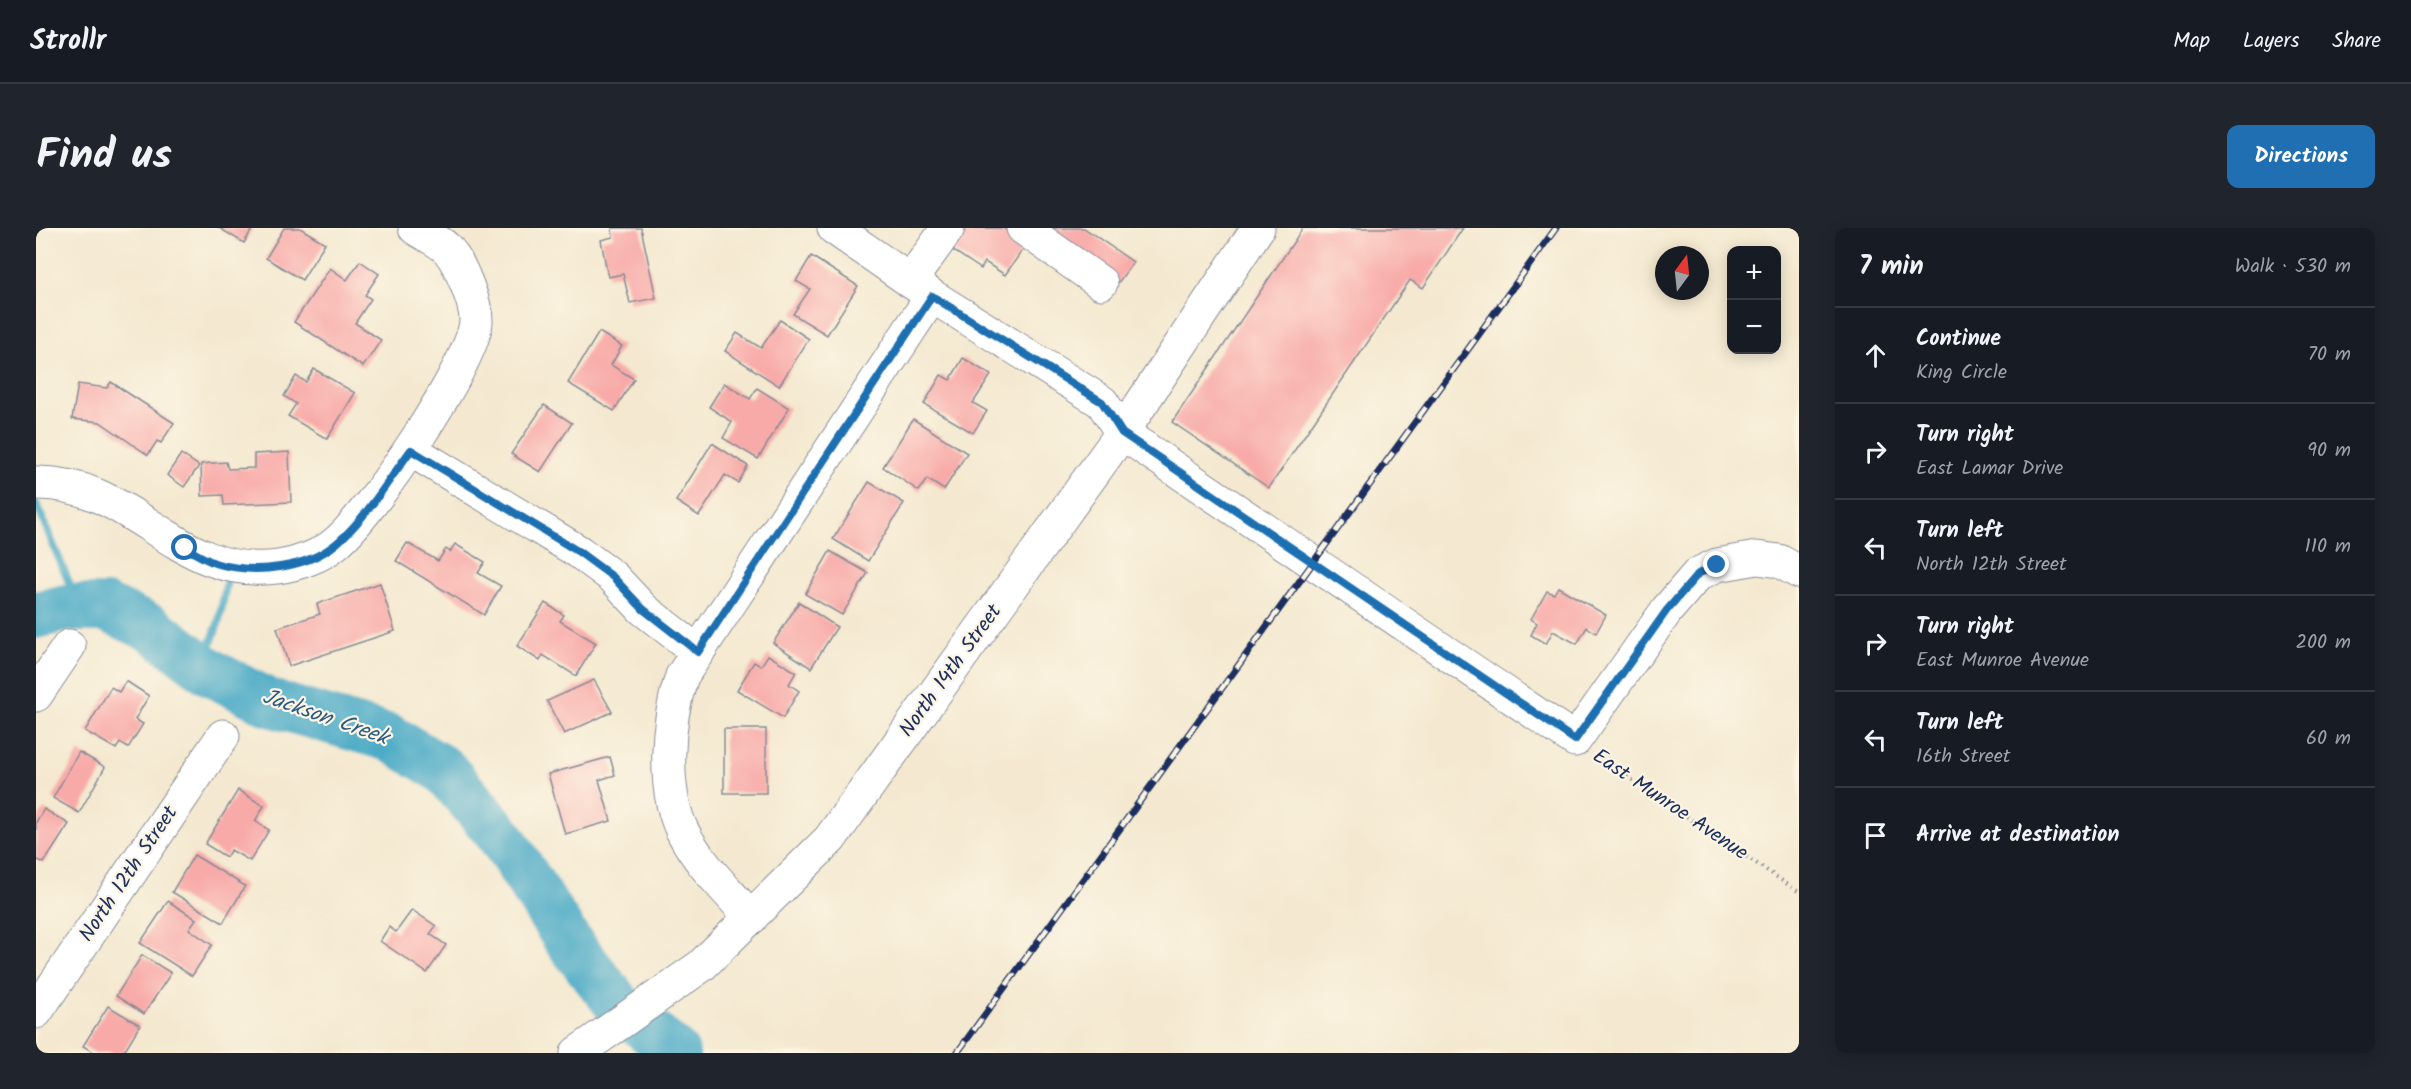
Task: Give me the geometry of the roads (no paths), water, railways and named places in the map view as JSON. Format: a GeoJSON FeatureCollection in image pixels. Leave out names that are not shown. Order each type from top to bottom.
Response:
{"type":"FeatureCollection","features":[{"type":"Feature","properties":{"kind":"street"},"geometry":{"type":"LineString","coordinates":[[36,483],[59,482],[92,491],[216,563],[248,570],[280,567],[310,559],[336,544],[364,513],[411,450],[465,354],[476,322],[471,293],[448,250],[415,228]]}},
{"type":"Feature","properties":{"kind":"street","name":"East Munroe Avenue"},"geometry":{"type":"LineString","coordinates":[[834,228],[921,288],[1102,402],[1122,433],[1575,740],[1667,610],[1698,574],[1736,561],[1757,558],[1779,561],[1799,572]]}},
{"type":"Feature","properties":{"kind":"street"},"geometry":{"type":"LineString","coordinates":[[751,918],[684,834],[674,799],[668,763],[674,701],[682,676],[921,288],[948,228]]}},
{"type":"Feature","properties":{"kind":"street"},"geometry":{"type":"LineString","coordinates":[[1023,228],[1101,283]]}},
{"type":"Feature","properties":{"kind":"street","name":"North 14th Street"},"geometry":{"type":"LineString","coordinates":[[587,1046],[701,966],[830,839],[1122,433],[1258,228]]}},
{"type":"Feature","properties":{"kind":"street"},"geometry":{"type":"LineString","coordinates":[[411,450],[579,552],[613,577],[643,609],[698,652]]}},
{"type":"Feature","properties":{"kind":"street"},"geometry":{"type":"LineString","coordinates":[[36,695],[69,646]]}},
{"type":"Feature","properties":{"kind":"street","name":"North 12th Street"},"geometry":{"type":"LineString","coordinates":[[38,1004],[223,736]]}},
{"type":"Feature","properties":{"kind":"waterway"},"geometry":{"type":"LineString","coordinates":[[36,503],[80,609]]}},
{"type":"Feature","properties":{"kind":"waterway"},"geometry":{"type":"LineString","coordinates":[[202,667],[219,621],[229,570]]}},
{"type":"Feature","properties":{"kind":"waterway","name":"Jackson Creek"},"geometry":{"type":"LineString","coordinates":[[36,615],[66,608],[106,608],[151,628],[210,672],[270,703],[390,738],[444,770],[501,837],[568,941],[620,1007],[676,1053]]}},
{"type":"Feature","properties":{"kind":"railway"},"geometry":{"type":"LineString","coordinates":[[957,1053],[1556,228]]}}]}
